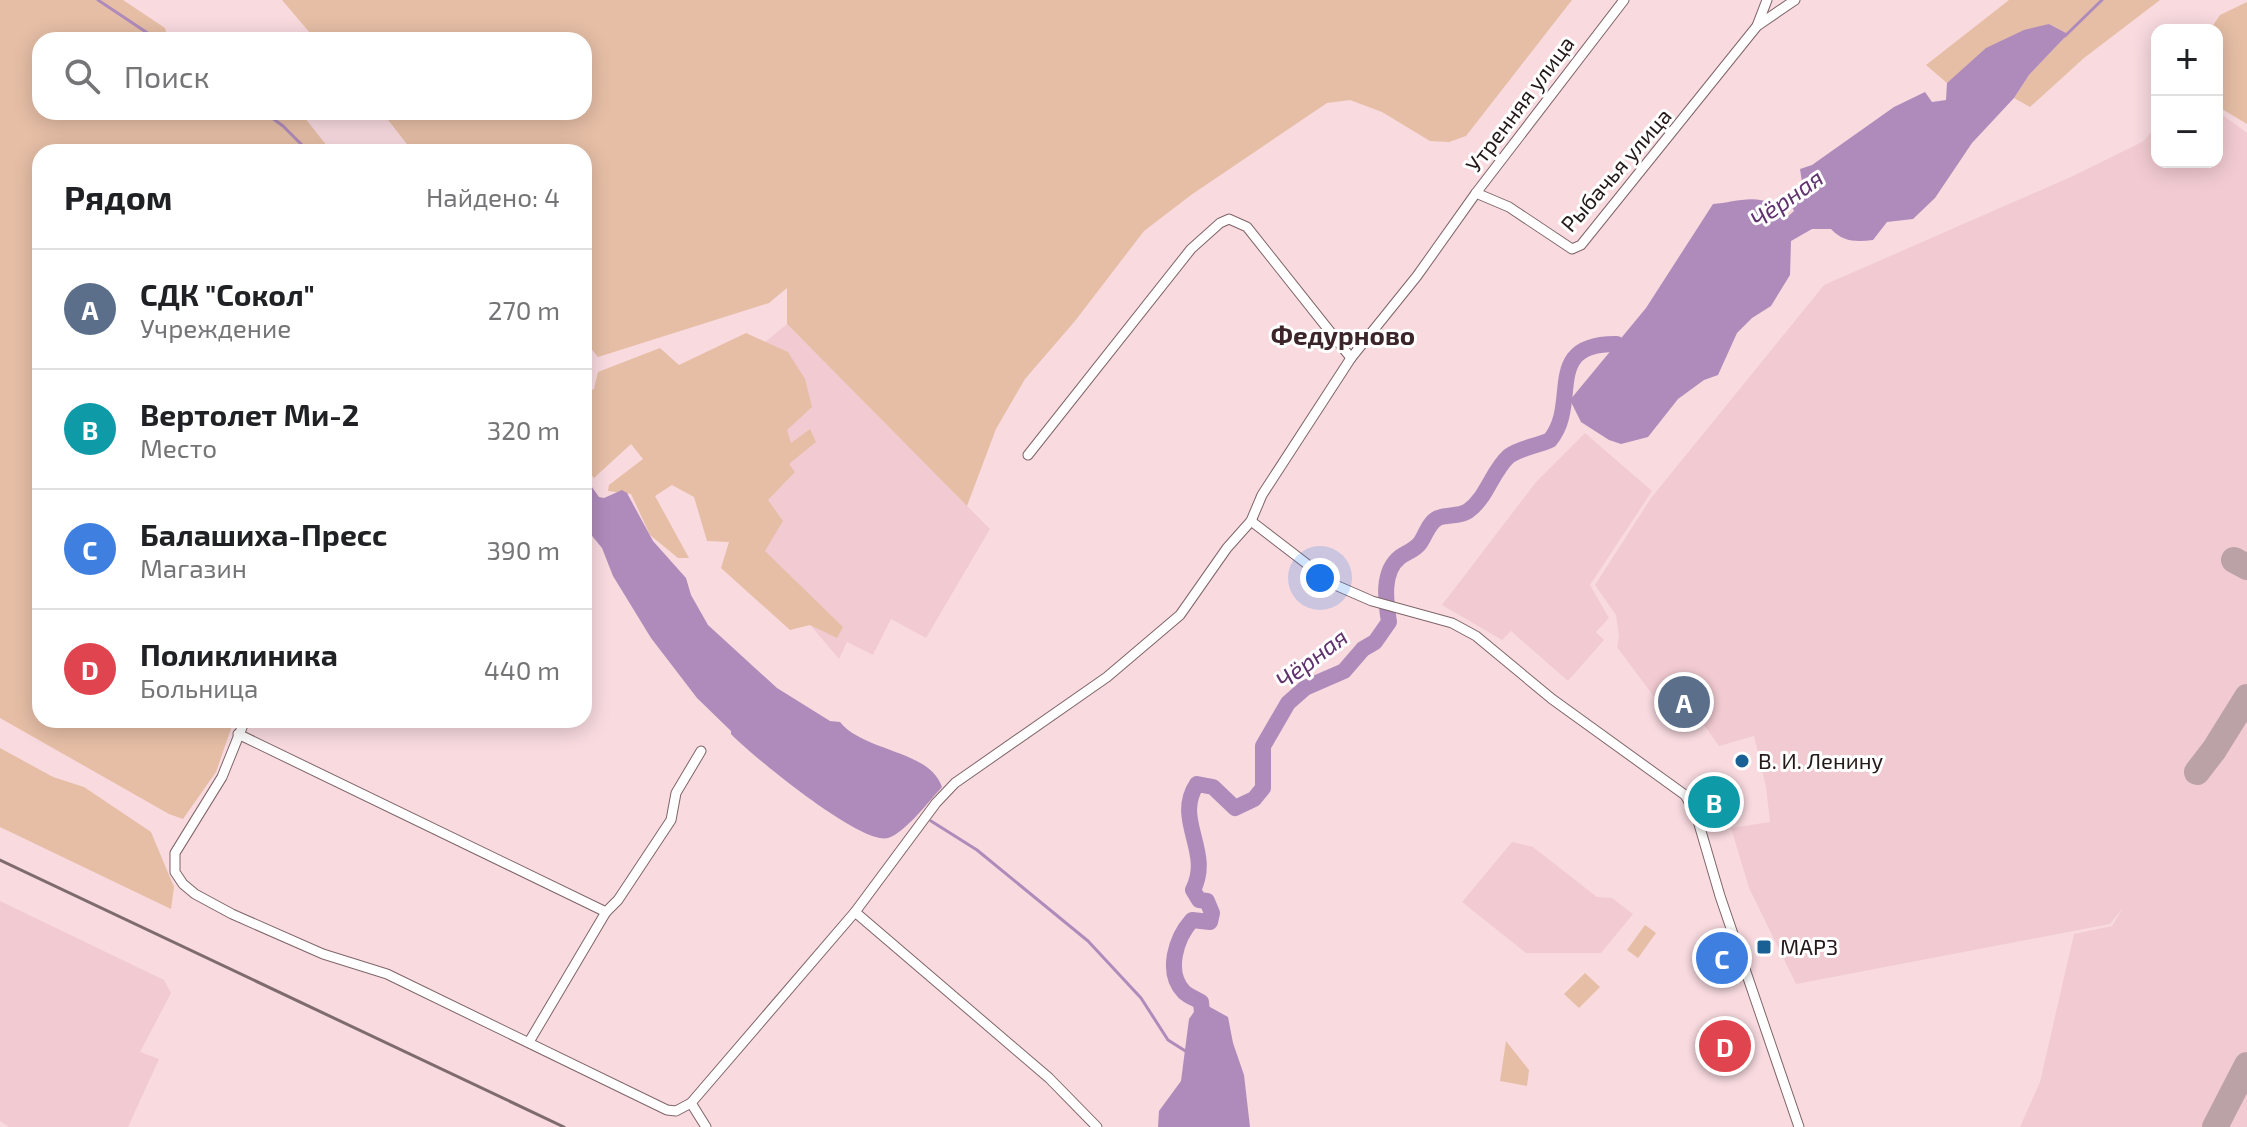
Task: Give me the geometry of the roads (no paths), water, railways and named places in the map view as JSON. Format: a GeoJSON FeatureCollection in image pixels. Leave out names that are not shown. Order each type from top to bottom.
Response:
{"type":"FeatureCollection","features":[{"type":"Feature","properties":{"kind":"street","name":"Утренняя улица"},"geometry":{"type":"LineString","coordinates":[[691,1103],[855,912],[936,803],[955,783],[1107,677],[1170,625],[1251,521],[1262,495],[1351,358],[1417,276],[1476,193],[1624,0]]}},
{"type":"Feature","properties":{"kind":"street"},"geometry":{"type":"LineString","coordinates":[[1757,26],[1767,0]]}},
{"type":"Feature","properties":{"kind":"street"},"geometry":{"type":"LineString","coordinates":[[1757,26],[1795,0]]}},
{"type":"Feature","properties":{"kind":"street","name":"Рыбачья улица"},"geometry":{"type":"LineString","coordinates":[[1476,193],[1509,207],[1572,249],[1581,245],[1757,26]]}},
{"type":"Feature","properties":{"kind":"street"},"geometry":{"type":"LineString","coordinates":[[1028,455],[1191,249],[1220,223],[1229,219],[1247,227],[1351,358]]}},
{"type":"Feature","properties":{"kind":"street"},"geometry":{"type":"LineString","coordinates":[[1251,521],[1333,584],[1372,601],[1444,621],[1476,636],[1552,699],[1685,795],[1696,814],[1720,896],[1799,1127]]}},
{"type":"Feature","properties":{"kind":"street"},"geometry":{"type":"LineString","coordinates":[[241,728],[222,777],[175,853],[175,872],[183,884],[232,914],[323,954],[387,974],[667,1110],[676,1111],[691,1103],[706,1127]]}},
{"type":"Feature","properties":{"kind":"street"},"geometry":{"type":"LineString","coordinates":[[238,734],[606,912]]}},
{"type":"Feature","properties":{"kind":"street"},"geometry":{"type":"LineString","coordinates":[[529,1042],[606,912],[618,900],[671,820],[676,793],[701,751]]}},
{"type":"Feature","properties":{"kind":"street"},"geometry":{"type":"LineString","coordinates":[[855,912],[1049,1078],[1097,1127]]}},
{"type":"Feature","properties":{"kind":"waterway"},"geometry":{"type":"LineString","coordinates":[[98,0],[146,32]]}},
{"type":"Feature","properties":{"kind":"waterway","name":"Чёрная"},"geometry":{"type":"LineString","coordinates":[[2065,36],[2102,0]]}},
{"type":"Feature","properties":{"kind":"waterway"},"geometry":{"type":"LineString","coordinates":[[275,120],[301,144]]}},
{"type":"Feature","properties":{"kind":"waterway","name":"Чёрная"},"geometry":{"type":"LineString","coordinates":[[1203,1024],[1201,1002],[1184,992],[1178,984],[1174,965],[1177,945],[1186,927],[1192,920],[1210,922],[1212,913],[1207,901],[1199,900],[1193,890],[1199,862],[1189,810],[1197,784],[1213,787],[1235,808],[1254,799],[1263,788],[1263,746],[1288,703],[1305,688],[1344,671],[1363,649],[1375,642],[1389,622],[1386,588],[1394,563],[1418,545],[1435,520],[1464,513],[1475,506],[1509,456],[1550,440],[1559,425],[1571,364],[1579,353],[1594,346],[1617,344]]}},
{"type":"Feature","properties":{"kind":"waterway"},"geometry":{"type":"LineString","coordinates":[[931,821],[977,850],[1088,941],[1141,998],[1168,1040],[1187,1052]]}},
{"type":"Feature","properties":{"kind":"railway"},"geometry":{"type":"LineString","coordinates":[[0,860],[564,1127]]}},
{"type":"Feature","properties":{"kind":"place","name":"СДК \"Сокол\""},"geometry":{"type":"Point","coordinates":[1684,702]}},
{"type":"Feature","properties":{"kind":"place","name":"В. И. Ленину"},"geometry":{"type":"Point","coordinates":[1742,761]}},
{"type":"Feature","properties":{"kind":"place","name":"Вертолет Ми-2"},"geometry":{"type":"Point","coordinates":[1714,802]}},
{"type":"Feature","properties":{"kind":"place","name":"МАРЗ"},"geometry":{"type":"Point","coordinates":[1764,947]}},
{"type":"Feature","properties":{"kind":"place","name":"Балашиха-Пресс"},"geometry":{"type":"Point","coordinates":[1722,958]}},
{"type":"Feature","properties":{"kind":"place","name":"Поликлиника"},"geometry":{"type":"Point","coordinates":[1725,1046]}},
{"type":"Feature","properties":{"kind":"district","name":"Федурново"},"geometry":{"type":"Point","coordinates":[1343,336]}}]}
